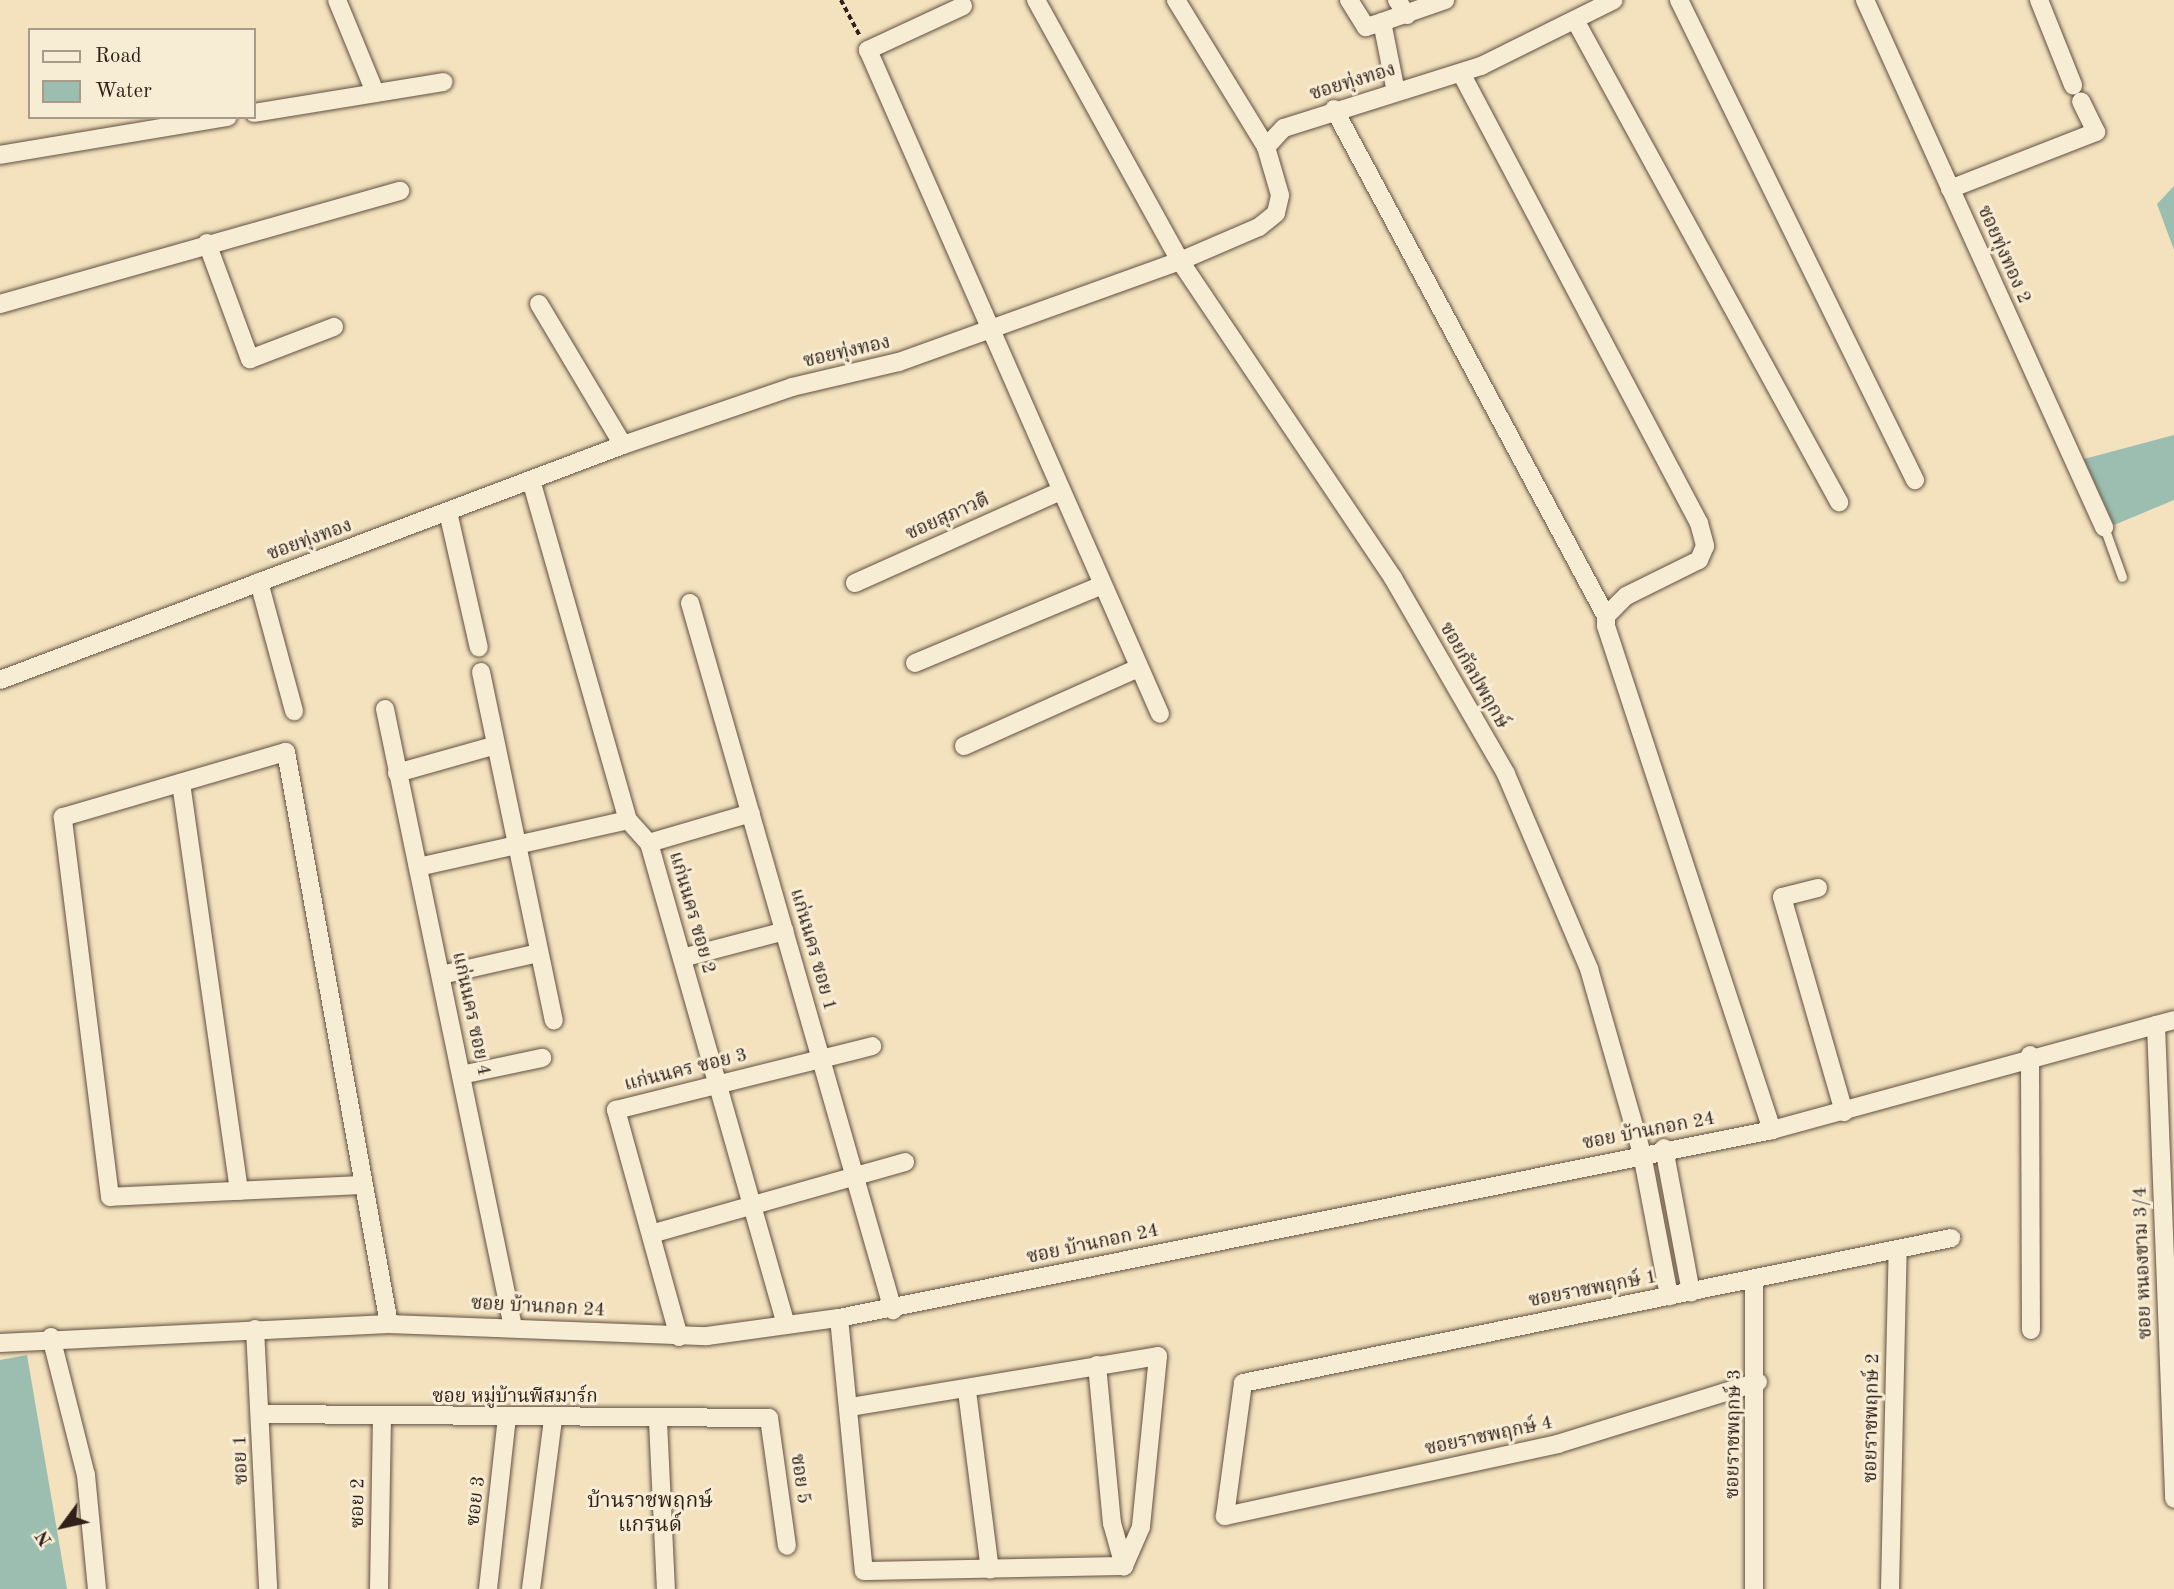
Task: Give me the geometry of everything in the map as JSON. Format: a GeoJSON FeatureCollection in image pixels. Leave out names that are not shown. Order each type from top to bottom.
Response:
{"type":"FeatureCollection","features":[{"type":"Feature","properties":{"kind":"street"},"geometry":{"type":"LineString","coordinates":[[337,0],[375,92]]}},
{"type":"Feature","properties":{"kind":"street","name":"ซอยกัลปพฤกษ์"},"geometry":{"type":"LineString","coordinates":[[1036,0],[1180,261],[1393,578],[1506,774],[1589,969],[1642,1154],[1669,1296]]}},
{"type":"Feature","properties":{"kind":"street"},"geometry":{"type":"LineString","coordinates":[[1176,0],[1266,147]]}},
{"type":"Feature","properties":{"kind":"street"},"geometry":{"type":"LineString","coordinates":[[1349,0],[1366,27],[1382,22],[1402,8],[1445,0]]}},
{"type":"Feature","properties":{"kind":"street","name":"ซอยทุ่งทอง"},"geometry":{"type":"LineString","coordinates":[[0,680],[623,445],[792,387],[899,362],[1180,261],[1276,213],[1280,195],[1266,147],[1284,128],[1334,109],[1461,73],[1614,0]]}},
{"type":"Feature","properties":{"kind":"street"},"geometry":{"type":"LineString","coordinates":[[1679,0],[1915,480]]}},
{"type":"Feature","properties":{"kind":"street","name":"ซอยทุ่งทอง 2"},"geometry":{"type":"LineString","coordinates":[[1866,0],[2104,527]]}},
{"type":"Feature","properties":{"kind":"street"},"geometry":{"type":"LineString","coordinates":[[1950,189],[2096,132],[2039,0]]}},
{"type":"Feature","properties":{"kind":"street"},"geometry":{"type":"LineString","coordinates":[[964,6],[868,50],[986,329],[1160,714]]}},
{"type":"Feature","properties":{"kind":"street"},"geometry":{"type":"LineString","coordinates":[[1576,20],[1839,502]]}},
{"type":"Feature","properties":{"kind":"street"},"geometry":{"type":"LineString","coordinates":[[1382,22],[1396,92]]}},
{"type":"Feature","properties":{"kind":"street"},"geometry":{"type":"LineString","coordinates":[[1461,73],[1699,523],[1705,546],[1688,570],[1626,596],[1606,616]]}},
{"type":"Feature","properties":{"kind":"street"},"geometry":{"type":"LineString","coordinates":[[256,113],[443,82]]}},
{"type":"Feature","properties":{"kind":"street"},"geometry":{"type":"LineString","coordinates":[[1334,109],[1606,616],[1661,804],[1772,1130]]}},
{"type":"Feature","properties":{"kind":"street"},"geometry":{"type":"LineString","coordinates":[[0,155],[216,119]]}},
{"type":"Feature","properties":{"kind":"street"},"geometry":{"type":"LineString","coordinates":[[0,304],[207,243],[400,191]]}},
{"type":"Feature","properties":{"kind":"street"},"geometry":{"type":"LineString","coordinates":[[207,243],[250,359],[334,327]]}},
{"type":"Feature","properties":{"kind":"street"},"geometry":{"type":"LineString","coordinates":[[539,304],[623,445]]}},
{"type":"Feature","properties":{"kind":"street","name":"แก่นนคร ซอย 2"},"geometry":{"type":"LineString","coordinates":[[531,480],[628,820],[649,842],[786,1325]]}},
{"type":"Feature","properties":{"kind":"street","name":"ซอยสุภาวดี"},"geometry":{"type":"LineString","coordinates":[[855,583],[1058,492]]}},
{"type":"Feature","properties":{"kind":"street"},"geometry":{"type":"LineString","coordinates":[[448,512],[479,648]]}},
{"type":"Feature","properties":{"kind":"street"},"geometry":{"type":"LineString","coordinates":[[259,582],[294,711]]}},
{"type":"Feature","properties":{"kind":"street"},"geometry":{"type":"LineString","coordinates":[[915,663],[1100,586]]}},
{"type":"Feature","properties":{"kind":"street","name":"แก่นนคร ซอย 1"},"geometry":{"type":"LineString","coordinates":[[690,603],[893,1310]]}},
{"type":"Feature","properties":{"kind":"street"},"geometry":{"type":"LineString","coordinates":[[964,746],[1139,668]]}},
{"type":"Feature","properties":{"kind":"street"},"geometry":{"type":"LineString","coordinates":[[481,672],[493,746],[554,1020]]}},
{"type":"Feature","properties":{"kind":"street","name":"แก่นนคร ซอย 4"},"geometry":{"type":"LineString","coordinates":[[385,709],[513,1327]]}},
{"type":"Feature","properties":{"kind":"street"},"geometry":{"type":"LineString","coordinates":[[397,772],[493,746]]}},
{"type":"Feature","properties":{"kind":"street"},"geometry":{"type":"LineString","coordinates":[[363,1185],[110,1197],[63,817],[286,752],[388,1324]]}},
{"type":"Feature","properties":{"kind":"street"},"geometry":{"type":"LineString","coordinates":[[181,783],[239,1191]]}},
{"type":"Feature","properties":{"kind":"street"},"geometry":{"type":"LineString","coordinates":[[649,842],[751,813]]}},
{"type":"Feature","properties":{"kind":"street"},"geometry":{"type":"LineString","coordinates":[[418,867],[514,841],[628,820]]}},
{"type":"Feature","properties":{"kind":"street"},"geometry":{"type":"LineString","coordinates":[[1818,888],[1782,897],[1844,1112]]}},
{"type":"Feature","properties":{"kind":"street"},"geometry":{"type":"LineString","coordinates":[[682,958],[785,931]]}},
{"type":"Feature","properties":{"kind":"street"},"geometry":{"type":"LineString","coordinates":[[440,975],[540,953]]}},
{"type":"Feature","properties":{"kind":"street","name":"ซอย บ้านกอก 24"},"geometry":{"type":"LineString","coordinates":[[0,1343],[51,1338],[388,1324],[513,1327],[679,1337],[893,1310],[1664,1148],[1772,1130],[1844,1112],[2030,1055],[2174,1020]]}},
{"type":"Feature","properties":{"kind":"street","name":"ซอย หนองขาม 3/4"},"geometry":{"type":"LineString","coordinates":[[2156,1025],[2174,1499]]}},
{"type":"Feature","properties":{"kind":"street","name":"แก่นนคร ซอย 3"},"geometry":{"type":"LineString","coordinates":[[679,1337],[616,1110],[872,1046]]}},
{"type":"Feature","properties":{"kind":"street"},"geometry":{"type":"LineString","coordinates":[[2030,1055],[2031,1330]]}},
{"type":"Feature","properties":{"kind":"street"},"geometry":{"type":"LineString","coordinates":[[461,1075],[542,1058]]}},
{"type":"Feature","properties":{"kind":"street"},"geometry":{"type":"LineString","coordinates":[[1664,1148],[1692,1292]]}},
{"type":"Feature","properties":{"kind":"street"},"geometry":{"type":"LineString","coordinates":[[650,1234],[905,1162]]}},
{"type":"Feature","properties":{"kind":"street","name":"ซอยราชพฤกษ์ 1"},"geometry":{"type":"LineString","coordinates":[[1225,1516],[1243,1383],[1951,1238]]}},
{"type":"Feature","properties":{"kind":"street","name":"ซอยราชพฤกษ์ 2"},"geometry":{"type":"LineString","coordinates":[[1890,1589],[1898,1248]]}},
{"type":"Feature","properties":{"kind":"street","name":"ซอยราชพฤกษ์ 3"},"geometry":{"type":"LineString","coordinates":[[1754,1279],[1758,1382],[1754,1589]]}},
{"type":"Feature","properties":{"kind":"street"},"geometry":{"type":"LineString","coordinates":[[839,1318],[851,1407],[864,1572],[1124,1566]]}},
{"type":"Feature","properties":{"kind":"street","name":"ซอย 1"},"geometry":{"type":"LineString","coordinates":[[255,1329],[268,1589]]}},
{"type":"Feature","properties":{"kind":"street"},"geometry":{"type":"LineString","coordinates":[[51,1338],[86,1475],[97,1589]]}},
{"type":"Feature","properties":{"kind":"street"},"geometry":{"type":"LineString","coordinates":[[851,1407],[967,1391],[1097,1365],[1158,1356],[1141,1527],[1124,1566]]}},
{"type":"Feature","properties":{"kind":"street"},"geometry":{"type":"LineString","coordinates":[[1097,1365],[1112,1523],[1124,1566]]}},
{"type":"Feature","properties":{"kind":"street","name":"ซอยราชพฤกษ์ 4"},"geometry":{"type":"LineString","coordinates":[[1225,1516],[1558,1444],[1758,1382]]}},
{"type":"Feature","properties":{"kind":"street"},"geometry":{"type":"LineString","coordinates":[[967,1391],[990,1570]]}},
{"type":"Feature","properties":{"kind":"street","name":"ซอย หมู่บ้านพีสมาร์ก"},"geometry":{"type":"LineString","coordinates":[[261,1414],[382,1419],[658,1421],[769,1418]]}},
{"type":"Feature","properties":{"kind":"street","name":"ซอย 3"},"geometry":{"type":"LineString","coordinates":[[488,1589],[507,1418]]}},
{"type":"Feature","properties":{"kind":"street","name":"ซอย 5"},"geometry":{"type":"LineString","coordinates":[[769,1418],[786,1546]]}},
{"type":"Feature","properties":{"kind":"street","name":"ซอย 2"},"geometry":{"type":"LineString","coordinates":[[379,1589],[382,1419]]}},
{"type":"Feature","properties":{"kind":"street"},"geometry":{"type":"LineString","coordinates":[[531,1589],[553,1419]]}},
{"type":"Feature","properties":{"kind":"street"},"geometry":{"type":"LineString","coordinates":[[658,1421],[667,1589]]}},
{"type":"Feature","properties":{"kind":"lane"},"geometry":{"type":"LineString","coordinates":[[2104,527],[2122,577]]}},
{"type":"Feature","properties":{"kind":"path"},"geometry":{"type":"LineString","coordinates":[[841,0],[868,50]]}},
{"type":"Feature","properties":{"kind":"water"},"geometry":{"type":"Polygon","coordinates":[[[2174,186],[2174,250],[2157,204],[2174,186]]]}},
{"type":"Feature","properties":{"kind":"water"},"geometry":{"type":"Polygon","coordinates":[[[2174,435],[2174,500],[2114,525],[2084,459],[2174,435]]]}},
{"type":"Feature","properties":{"kind":"water"},"geometry":{"type":"Polygon","coordinates":[[[27,1355],[67,1589],[0,1589],[0,1360],[27,1355]]]}},
{"type":"Feature","properties":{"kind":"district","name":"บ้านราชพฤกษ์ แกรนด์"},"geometry":{"type":"Point","coordinates":[650,1514]}}]}
